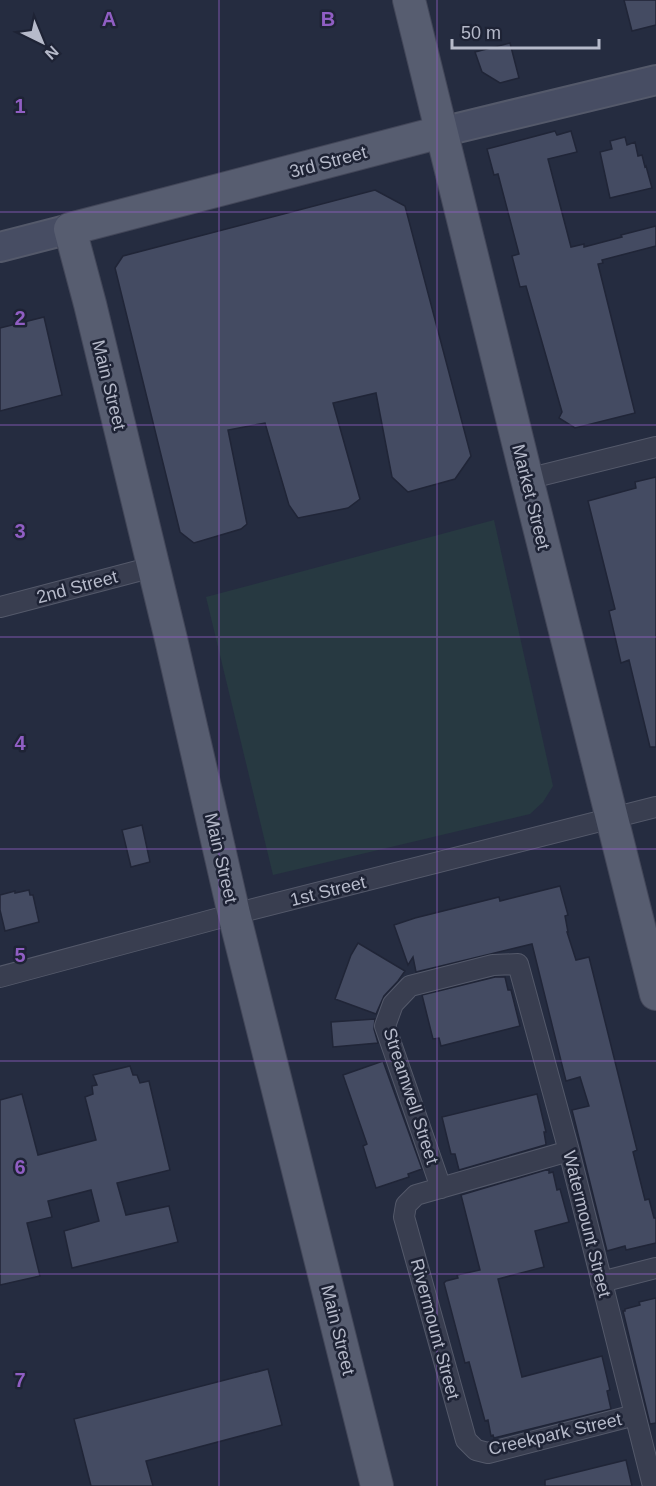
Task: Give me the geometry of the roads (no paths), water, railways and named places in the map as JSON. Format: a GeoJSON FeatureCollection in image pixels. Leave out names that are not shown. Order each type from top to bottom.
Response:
{"type":"FeatureCollection","features":[{"type":"Feature","properties":{"kind":"main road","name":"Market Street"},"geometry":{"type":"LineString","coordinates":[[409,0],[656,994]]}},
{"type":"Feature","properties":{"kind":"main road","name":"3rd Street"},"geometry":{"type":"LineString","coordinates":[[70,229],[441,132]]}},
{"type":"Feature","properties":{"kind":"main road","name":"Main Street"},"geometry":{"type":"LineString","coordinates":[[70,229],[153,567],[234,914],[377,1486]]}},
{"type":"Feature","properties":{"kind":"street","name":"3rd Street"},"geometry":{"type":"LineString","coordinates":[[441,132],[656,80]]}},
{"type":"Feature","properties":{"kind":"street","name":"3rd Street"},"geometry":{"type":"LineString","coordinates":[[0,247],[70,229]]}},
{"type":"Feature","properties":{"kind":"street"},"geometry":{"type":"LineString","coordinates":[[527,479],[656,447]]}},
{"type":"Feature","properties":{"kind":"street","name":"2nd Street"},"geometry":{"type":"LineString","coordinates":[[0,607],[153,567]]}},
{"type":"Feature","properties":{"kind":"street","name":"1st Street"},"geometry":{"type":"LineString","coordinates":[[0,977],[234,914],[656,807]]}},
{"type":"Feature","properties":{"kind":"street","name":"Watermount Street"},"geometry":{"type":"LineString","coordinates":[[393,1004],[410,986],[493,965],[518,964],[569,1151],[653,1486]]}},
{"type":"Feature","properties":{"kind":"street","name":"Streamwell Street"},"geometry":{"type":"LineString","coordinates":[[393,1004],[385,1026],[441,1188]]}},
{"type":"Feature","properties":{"kind":"street"},"geometry":{"type":"LineString","coordinates":[[441,1188],[569,1151]]}},
{"type":"Feature","properties":{"kind":"street","name":"Rivermount Street"},"geometry":{"type":"LineString","coordinates":[[441,1188],[416,1194],[406,1205],[404,1217],[466,1440],[476,1450]]}},
{"type":"Feature","properties":{"kind":"street"},"geometry":{"type":"LineString","coordinates":[[601,1282],[656,1268]]}},
{"type":"Feature","properties":{"kind":"street","name":"Creekpark Street"},"geometry":{"type":"LineString","coordinates":[[476,1450],[488,1453],[635,1415]]}}]}
